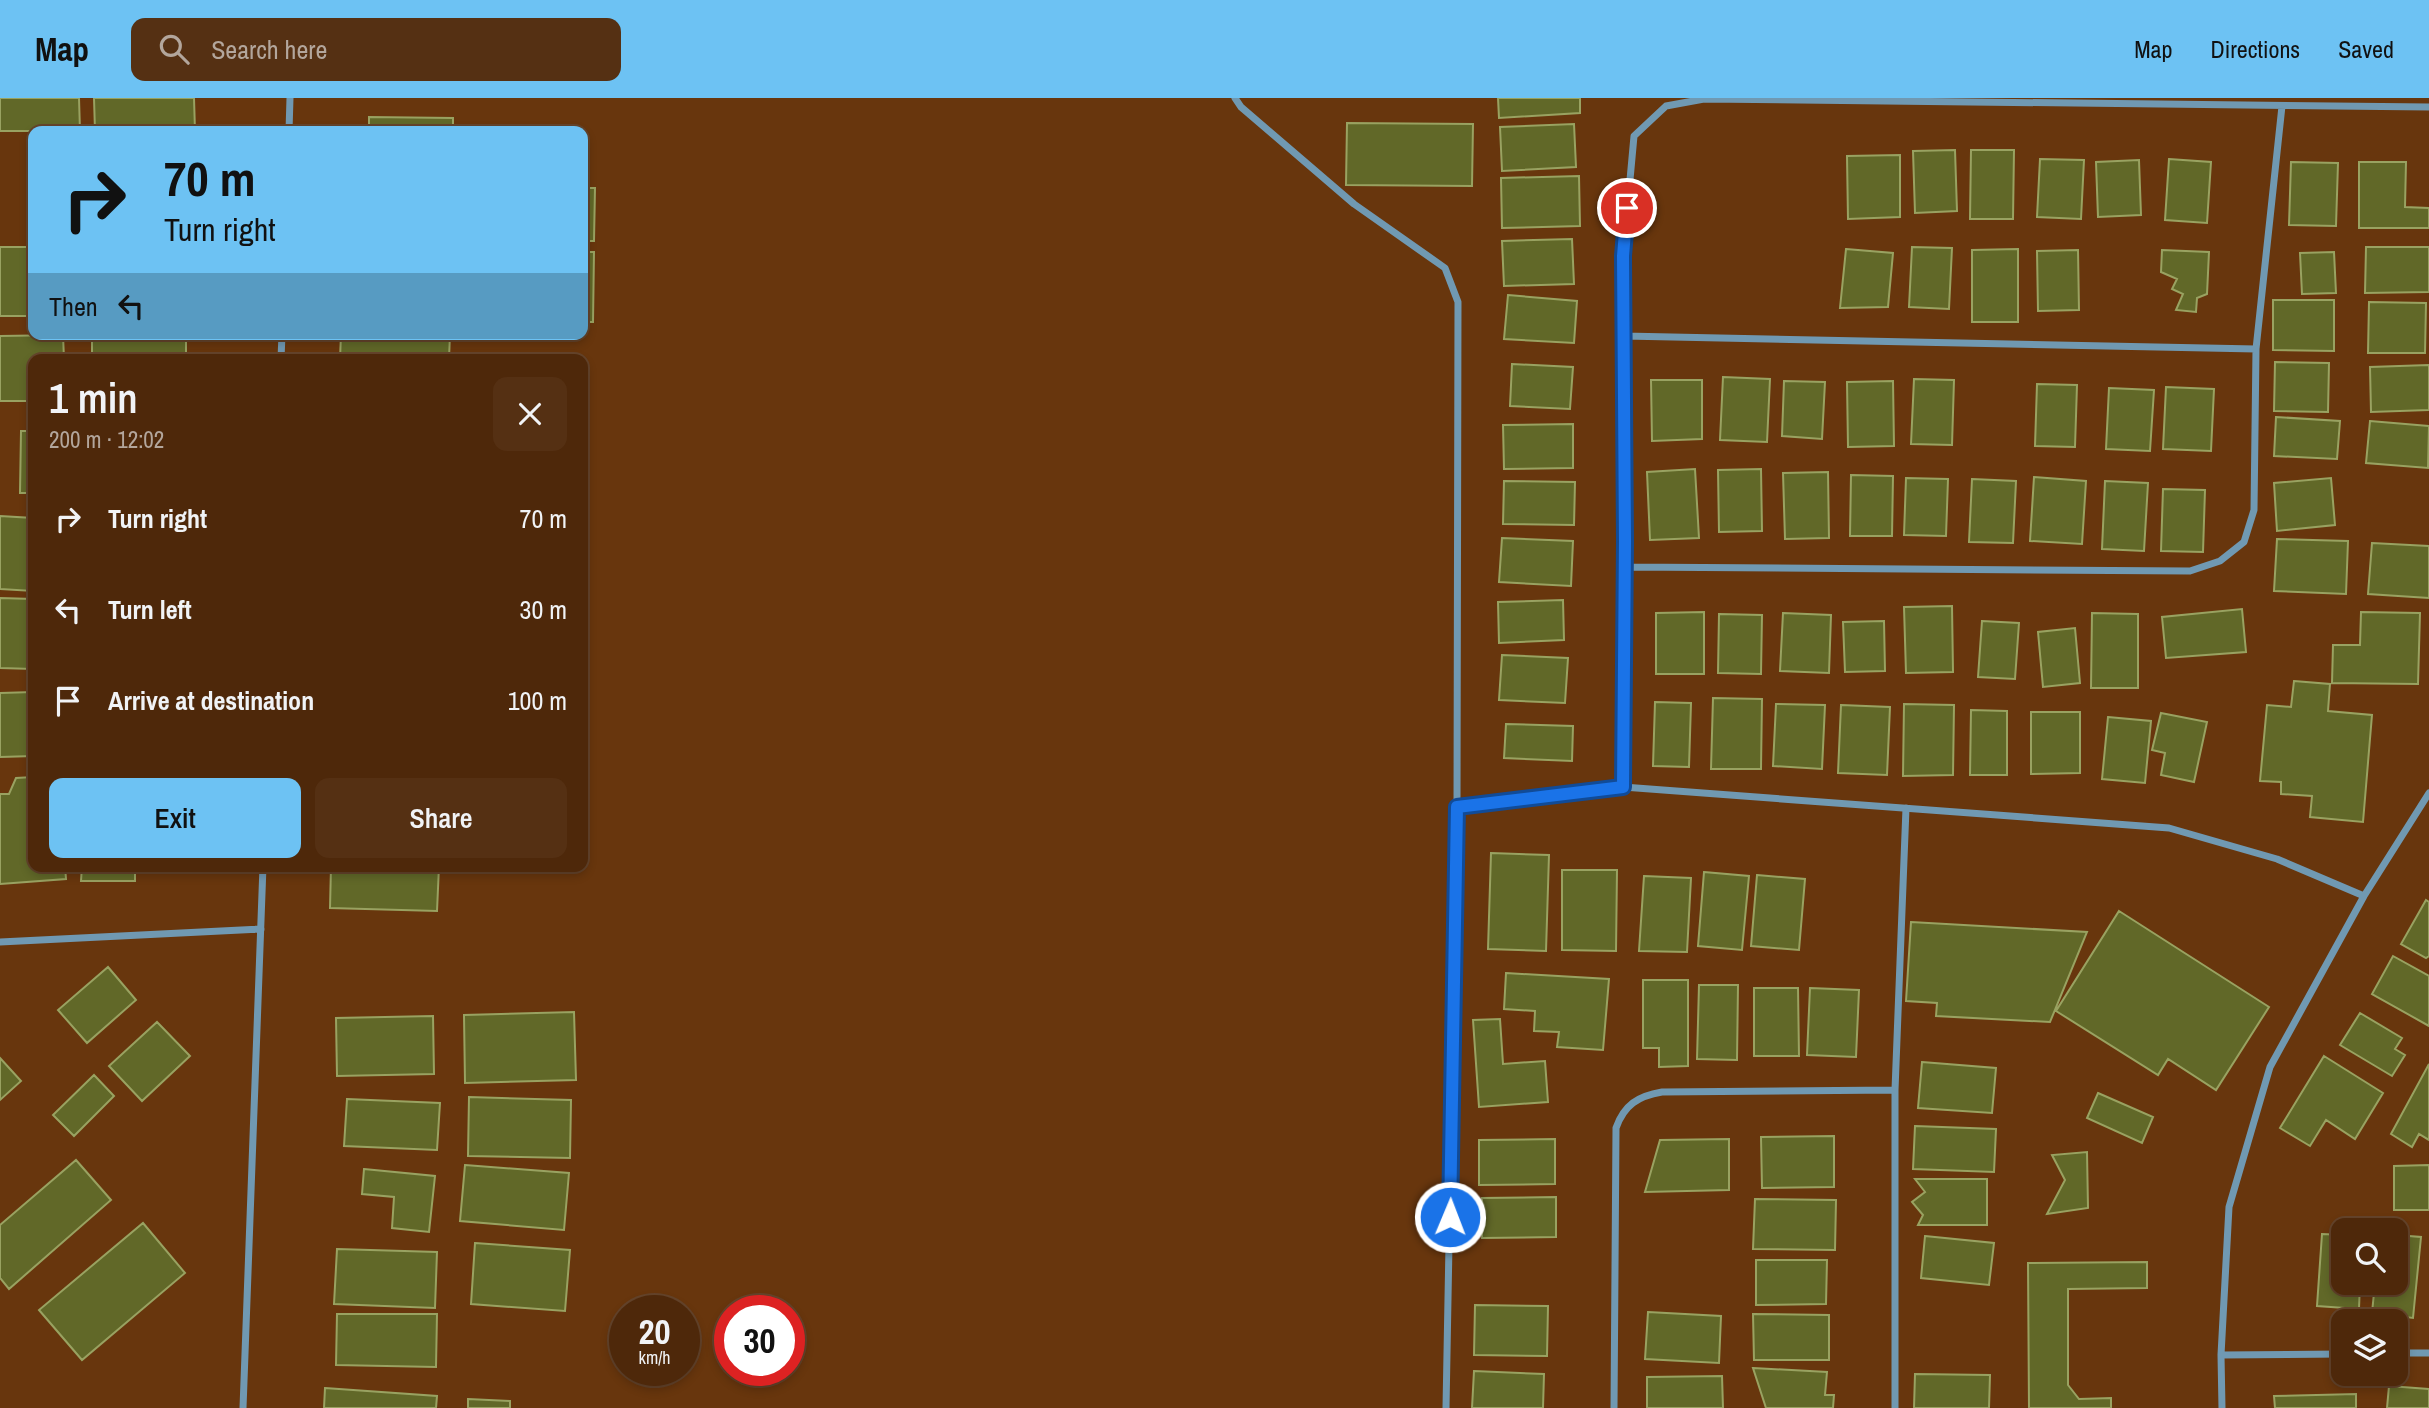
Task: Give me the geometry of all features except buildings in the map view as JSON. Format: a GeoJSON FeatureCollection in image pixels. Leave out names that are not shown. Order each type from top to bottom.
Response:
{"type":"FeatureCollection","features":[{"type":"Feature","properties":{"kind":"street"},"geometry":{"type":"LineString","coordinates":[[289,126],[290,98]]}},
{"type":"Feature","properties":{"kind":"street"},"geometry":{"type":"LineString","coordinates":[[1235,98],[1241,107],[1354,204],[1445,268],[1458,302],[1457,807],[1446,1408]]}},
{"type":"Feature","properties":{"kind":"street"},"geometry":{"type":"LineString","coordinates":[[1623,787],[1623,256],[1634,136],[1666,106],[1704,99],[2429,107]]}},
{"type":"Feature","properties":{"kind":"street"},"geometry":{"type":"LineString","coordinates":[[1625,567],[2190,571],[2220,561],[2244,542],[2254,510],[2256,349],[2282,106]]}},
{"type":"Feature","properties":{"kind":"street"},"geometry":{"type":"LineString","coordinates":[[1624,336],[2256,349]]}},
{"type":"Feature","properties":{"kind":"street"},"geometry":{"type":"LineString","coordinates":[[1457,807],[1623,787],[2169,828],[2277,859],[2364,896]]}},
{"type":"Feature","properties":{"kind":"street"},"geometry":{"type":"LineString","coordinates":[[2222,1408],[2221,1355],[2229,1207],[2270,1067],[2364,896],[2429,793]]}},
{"type":"Feature","properties":{"kind":"street"},"geometry":{"type":"LineString","coordinates":[[1895,1408],[1895,1090],[1906,808]]}},
{"type":"Feature","properties":{"kind":"street"},"geometry":{"type":"LineString","coordinates":[[243,1408],[263,872]]}},
{"type":"Feature","properties":{"kind":"street"},"geometry":{"type":"LineString","coordinates":[[0,942],[261,929]]}},
{"type":"Feature","properties":{"kind":"street"},"geometry":{"type":"LineString","coordinates":[[1614,1408],[1616,1128],[1622,1112],[1641,1096],[1662,1092],[1895,1090]]}},
{"type":"Feature","properties":{"kind":"street"},"geometry":{"type":"LineString","coordinates":[[2408,1353],[2429,1353]]}},
{"type":"Feature","properties":{"kind":"street"},"geometry":{"type":"LineString","coordinates":[[2221,1355],[2331,1354]]}},
{"type":"Feature","properties":{"kind":"route"},"geometry":{"type":"LineString","coordinates":[[1450,1217],[1457,807],[1623,787],[1623,256],[1627,208]]}}]}
